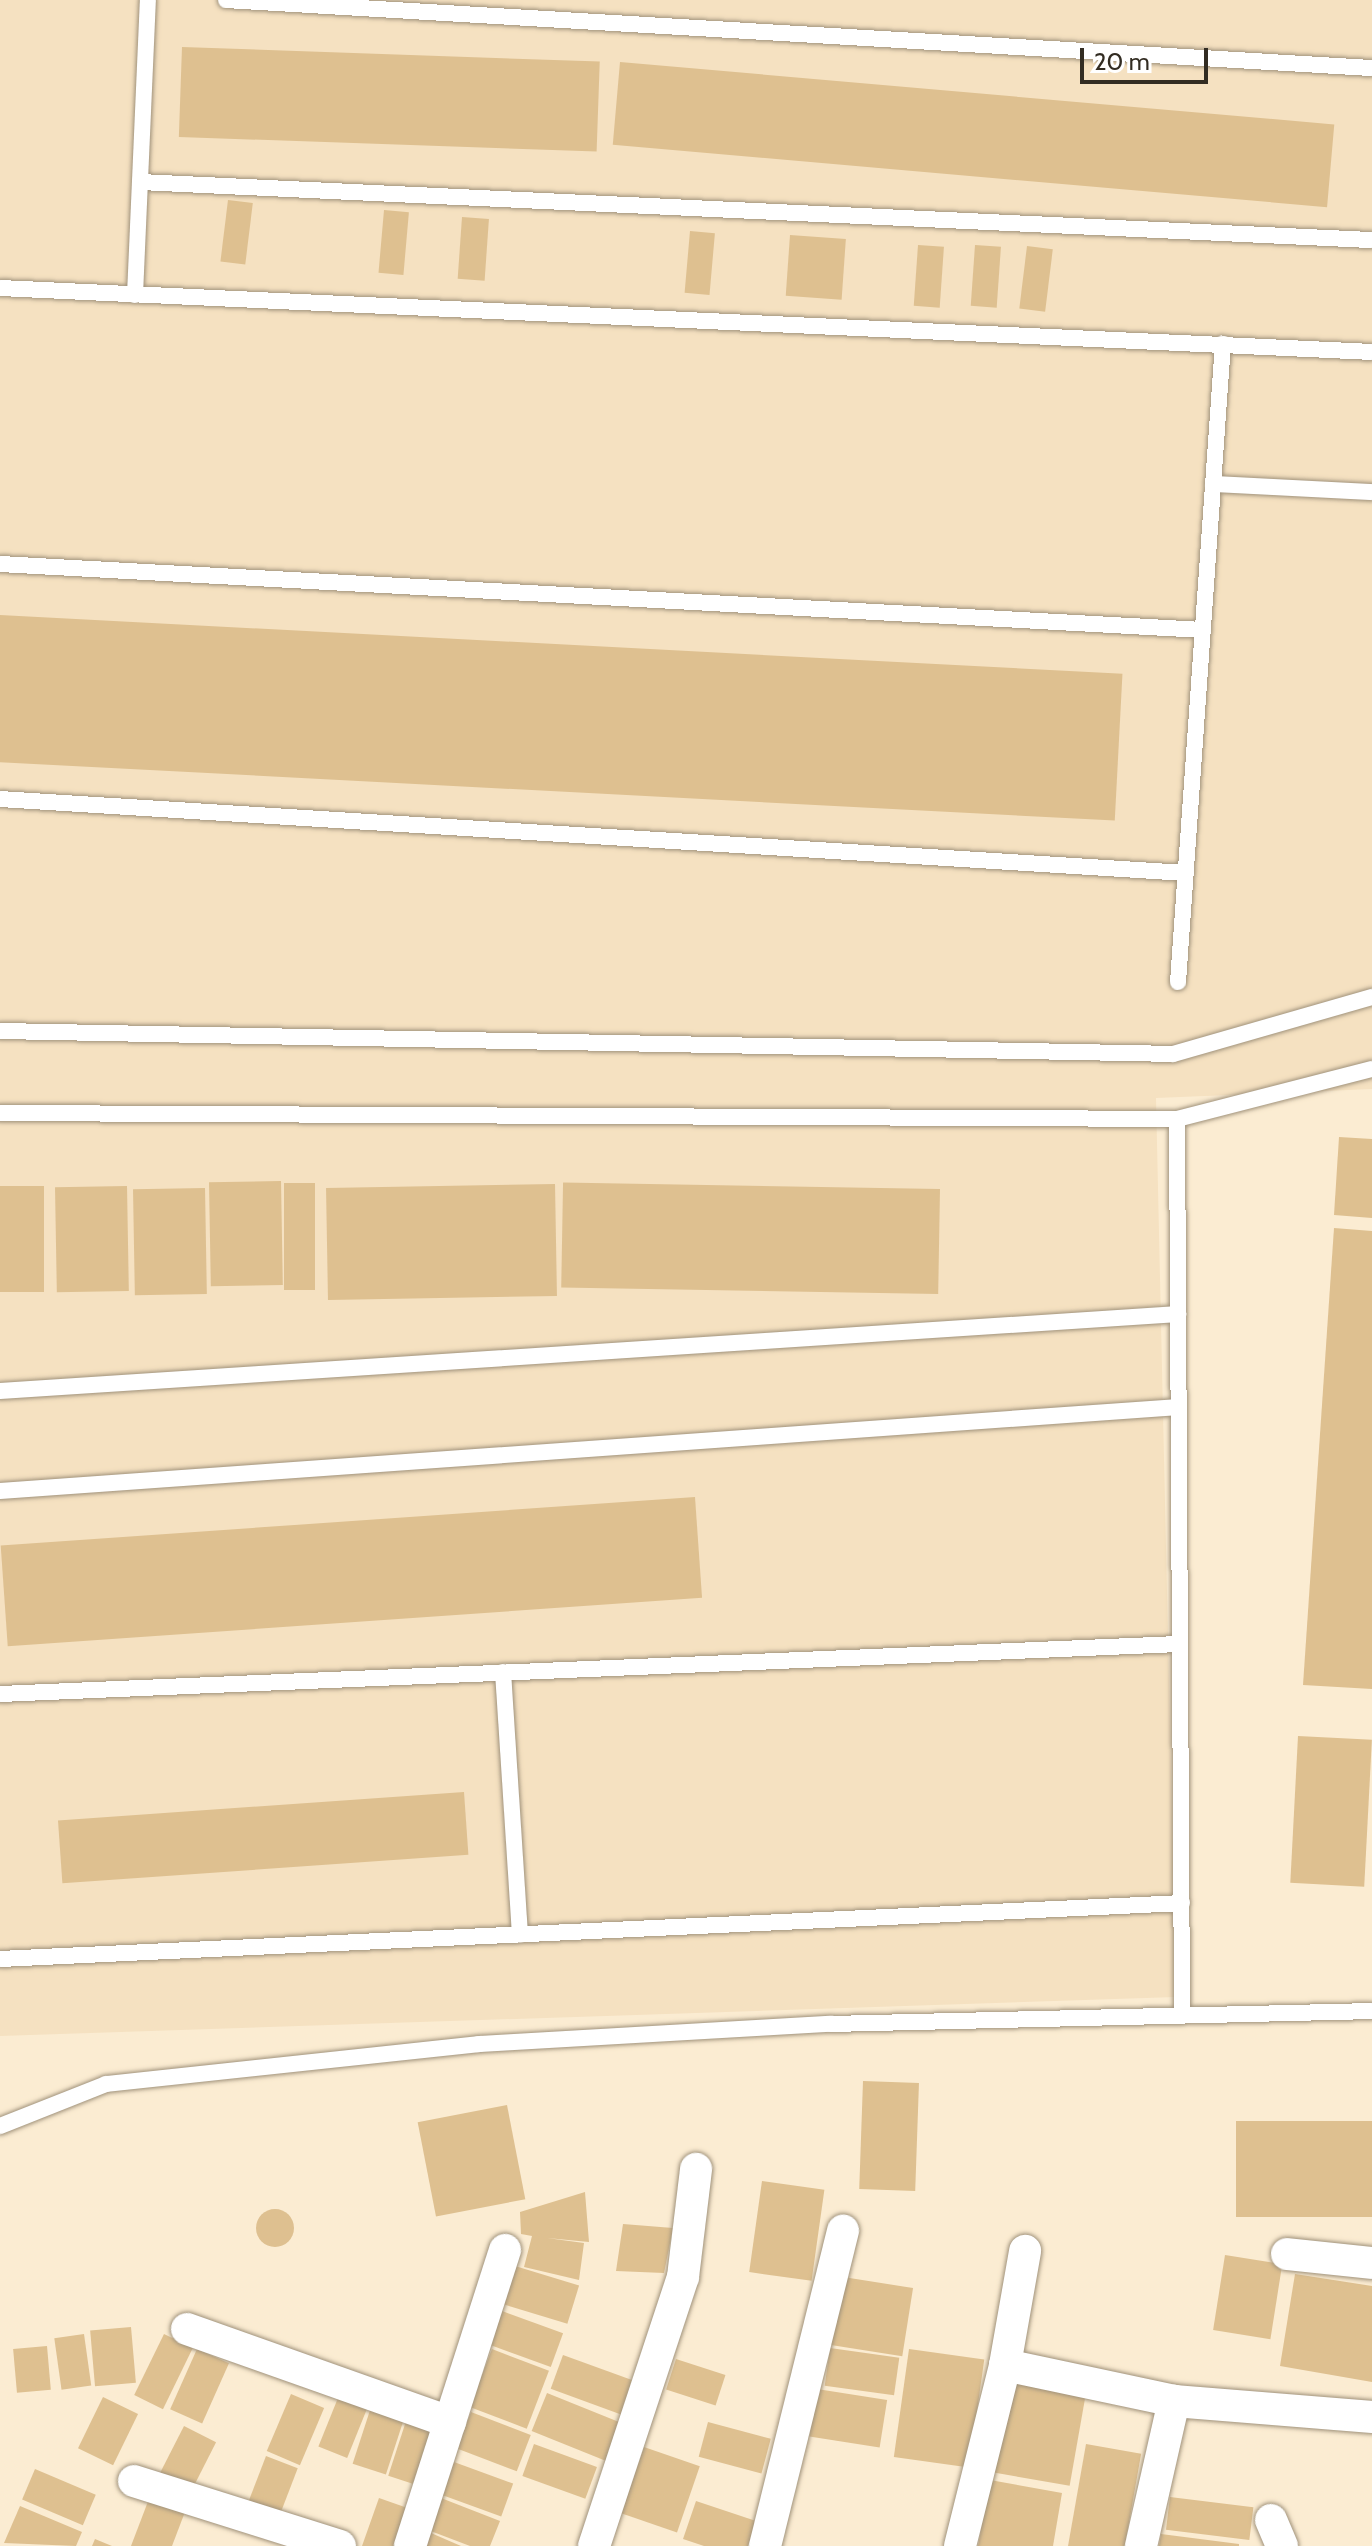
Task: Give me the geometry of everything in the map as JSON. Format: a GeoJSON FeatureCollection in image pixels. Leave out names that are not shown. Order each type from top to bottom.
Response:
{"type":"FeatureCollection","features":[{"type":"Feature","properties":{"kind":"street"},"geometry":{"type":"LineString","coordinates":[[594,2546],[683,2277],[696,2169]]}},
{"type":"Feature","properties":{"kind":"street"},"geometry":{"type":"LineString","coordinates":[[765,2546],[843,2230]]}},
{"type":"Feature","properties":{"kind":"street"},"geometry":{"type":"LineString","coordinates":[[410,2546],[505,2250]]}},
{"type":"Feature","properties":{"kind":"street"},"geometry":{"type":"LineString","coordinates":[[960,2546],[1005,2365],[1025,2251]]}},
{"type":"Feature","properties":{"kind":"street"},"geometry":{"type":"LineString","coordinates":[[1287,2254],[1372,2263]]}},
{"type":"Feature","properties":{"kind":"street"},"geometry":{"type":"LineString","coordinates":[[187,2329],[450,2422]]}},
{"type":"Feature","properties":{"kind":"street"},"geometry":{"type":"LineString","coordinates":[[1005,2365],[1174,2401],[1372,2417]]}},
{"type":"Feature","properties":{"kind":"street"},"geometry":{"type":"LineString","coordinates":[[1141,2546],[1174,2401]]}},
{"type":"Feature","properties":{"kind":"street"},"geometry":{"type":"LineString","coordinates":[[134,2481],[340,2546]]}},
{"type":"Feature","properties":{"kind":"lane"},"geometry":{"type":"LineString","coordinates":[[135,295],[148,0]]}},
{"type":"Feature","properties":{"kind":"lane"},"geometry":{"type":"LineString","coordinates":[[226,0],[1372,68]]}},
{"type":"Feature","properties":{"kind":"lane"},"geometry":{"type":"LineString","coordinates":[[140,182],[1372,240]]}},
{"type":"Feature","properties":{"kind":"lane"},"geometry":{"type":"LineString","coordinates":[[0,288],[1372,352]]}},
{"type":"Feature","properties":{"kind":"lane"},"geometry":{"type":"LineString","coordinates":[[1178,982],[1223,344]]}},
{"type":"Feature","properties":{"kind":"lane"},"geometry":{"type":"LineString","coordinates":[[1213,484],[1372,492]]}},
{"type":"Feature","properties":{"kind":"lane"},"geometry":{"type":"LineString","coordinates":[[0,564],[1203,630]]}},
{"type":"Feature","properties":{"kind":"lane"},"geometry":{"type":"LineString","coordinates":[[0,799],[1186,873]]}},
{"type":"Feature","properties":{"kind":"lane"},"geometry":{"type":"LineString","coordinates":[[0,1031],[1173,1054],[1372,997]]}},
{"type":"Feature","properties":{"kind":"lane"},"geometry":{"type":"LineString","coordinates":[[0,1113],[1177,1119],[1372,1069]]}},
{"type":"Feature","properties":{"kind":"lane"},"geometry":{"type":"LineString","coordinates":[[1177,1119],[1182,2013]]}},
{"type":"Feature","properties":{"kind":"lane"},"geometry":{"type":"LineString","coordinates":[[0,1391],[1178,1314]]}},
{"type":"Feature","properties":{"kind":"lane"},"geometry":{"type":"LineString","coordinates":[[0,1491],[1179,1407]]}},
{"type":"Feature","properties":{"kind":"lane"},"geometry":{"type":"LineString","coordinates":[[0,1694],[1180,1644]]}},
{"type":"Feature","properties":{"kind":"lane"},"geometry":{"type":"LineString","coordinates":[[503,1672],[520,1934]]}},
{"type":"Feature","properties":{"kind":"lane"},"geometry":{"type":"LineString","coordinates":[[0,1959],[1182,1903]]}},
{"type":"Feature","properties":{"kind":"lane"},"geometry":{"type":"LineString","coordinates":[[0,2126],[106,2084],[479,2044],[830,2024],[1182,2013],[1372,2011]]}},
{"type":"Feature","properties":{"kind":"shaded area"},"geometry":{"type":"Polygon","coordinates":[[[0,0],[1372,0],[1372,1089],[1156,1098],[1176,1997],[0,2036],[0,0]]]}},
{"type":"Feature","properties":{"kind":"building"},"geometry":{"type":"Polygon","coordinates":[[[182,47],[600,62],[597,152],[179,137],[182,47]]]}},
{"type":"Feature","properties":{"kind":"building"},"geometry":{"type":"Polygon","coordinates":[[[620,62],[1334,124],[1327,207],[613,145],[620,62]]]}},
{"type":"Feature","properties":{"kind":"building"},"geometry":{"type":"Polygon","coordinates":[[[228,200],[253,203],[245,265],[220,262],[228,200]]]}},
{"type":"Feature","properties":{"kind":"building"},"geometry":{"type":"Polygon","coordinates":[[[384,210],[409,212],[403,275],[379,273],[384,210]]]}},
{"type":"Feature","properties":{"kind":"building"},"geometry":{"type":"Polygon","coordinates":[[[462,217],[489,219],[485,281],[458,279],[462,217]]]}},
{"type":"Feature","properties":{"kind":"building"},"geometry":{"type":"Polygon","coordinates":[[[690,231],[715,233],[710,295],[685,293],[690,231]]]}},
{"type":"Feature","properties":{"kind":"building"},"geometry":{"type":"Polygon","coordinates":[[[790,235],[846,239],[842,300],[786,296],[790,235]]]}},
{"type":"Feature","properties":{"kind":"building"},"geometry":{"type":"Polygon","coordinates":[[[918,245],[944,247],[940,308],[914,306],[918,245]]]}},
{"type":"Feature","properties":{"kind":"building"},"geometry":{"type":"Polygon","coordinates":[[[975,245],[1001,247],[997,308],[971,306],[975,245]]]}},
{"type":"Feature","properties":{"kind":"building"},"geometry":{"type":"Polygon","coordinates":[[[1027,246],[1053,249],[1045,312],[1019,309],[1027,246]]]}},
{"type":"Feature","properties":{"kind":"building"},"geometry":{"type":"Polygon","coordinates":[[[0,615],[1122,674],[1115,821],[0,762],[0,615]]]}},
{"type":"Feature","properties":{"kind":"building"},"geometry":{"type":"Polygon","coordinates":[[[1339,1137],[1372,1139],[1372,1218],[1334,1215],[1339,1137]]]}},
{"type":"Feature","properties":{"kind":"building"},"geometry":{"type":"Polygon","coordinates":[[[281,1181],[283,1285],[211,1286],[209,1182],[281,1181]]]}},
{"type":"Feature","properties":{"kind":"building"},"geometry":{"type":"Polygon","coordinates":[[[563,1182],[940,1189],[938,1294],[561,1287],[563,1182]]]}},
{"type":"Feature","properties":{"kind":"building"},"geometry":{"type":"Polygon","coordinates":[[[284,1183],[315,1183],[315,1290],[284,1290],[284,1183]]]}},
{"type":"Feature","properties":{"kind":"building"},"geometry":{"type":"Polygon","coordinates":[[[555,1184],[557,1296],[328,1300],[326,1188],[555,1184]]]}},
{"type":"Feature","properties":{"kind":"building"},"geometry":{"type":"Polygon","coordinates":[[[0,1186],[44,1186],[44,1292],[0,1292],[0,1186]]]}},
{"type":"Feature","properties":{"kind":"building"},"geometry":{"type":"Polygon","coordinates":[[[127,1186],[129,1291],[57,1292],[55,1187],[127,1186]]]}},
{"type":"Feature","properties":{"kind":"building"},"geometry":{"type":"Polygon","coordinates":[[[205,1188],[207,1294],[135,1295],[133,1189],[205,1188]]]}},
{"type":"Feature","properties":{"kind":"building"},"geometry":{"type":"Polygon","coordinates":[[[1334,1228],[1372,1231],[1372,1689],[1303,1685],[1334,1228]]]}},
{"type":"Feature","properties":{"kind":"building"},"geometry":{"type":"Polygon","coordinates":[[[695,1497],[702,1598],[8,1646],[1,1546],[695,1497]]]}},
{"type":"Feature","properties":{"kind":"building"},"geometry":{"type":"Polygon","coordinates":[[[1298,1736],[1372,1740],[1364,1887],[1290,1883],[1298,1736]]]}},
{"type":"Feature","properties":{"kind":"building"},"geometry":{"type":"Polygon","coordinates":[[[464,1792],[468,1855],[62,1883],[58,1820],[464,1792]]]}},
{"type":"Feature","properties":{"kind":"building"},"geometry":{"type":"Polygon","coordinates":[[[863,2081],[919,2083],[915,2191],[859,2189],[863,2081]]]}},
{"type":"Feature","properties":{"kind":"building"},"geometry":{"type":"Polygon","coordinates":[[[507,2105],[525,2199],[436,2217],[418,2122],[507,2105]]]}},
{"type":"Feature","properties":{"kind":"building"},"geometry":{"type":"Polygon","coordinates":[[[1236,2121],[1372,2121],[1372,2217],[1236,2217],[1236,2121]]]}},
{"type":"Feature","properties":{"kind":"building"},"geometry":{"type":"Polygon","coordinates":[[[762,2181],[824,2190],[812,2281],[749,2272],[762,2181]]]}},
{"type":"Feature","properties":{"kind":"building"},"geometry":{"type":"Polygon","coordinates":[[[585,2192],[589,2242],[547,2238],[584,2243],[579,2280],[524,2267],[532,2236],[521,2234],[520,2212],[585,2192]]]}},
{"type":"Feature","properties":{"kind":"building"},"geometry":{"type":"Polygon","coordinates":[[[275,2209],[288,2215],[294,2228],[288,2241],[275,2247],[262,2241],[256,2228],[262,2215],[275,2209]]]}},
{"type":"Feature","properties":{"kind":"building"},"geometry":{"type":"Polygon","coordinates":[[[623,2224],[673,2228],[664,2273],[616,2271],[623,2224]]]}},
{"type":"Feature","properties":{"kind":"building"},"geometry":{"type":"Polygon","coordinates":[[[1225,2255],[1282,2264],[1270,2339],[1213,2330],[1225,2255]]]}},
{"type":"Feature","properties":{"kind":"building"},"geometry":{"type":"Polygon","coordinates":[[[515,2266],[579,2286],[567,2324],[503,2304],[515,2266]]]}},
{"type":"Feature","properties":{"kind":"building"},"geometry":{"type":"Polygon","coordinates":[[[1295,2274],[1372,2286],[1372,2382],[1280,2366],[1295,2274]]]}},
{"type":"Feature","properties":{"kind":"building"},"geometry":{"type":"Polygon","coordinates":[[[837,2276],[913,2288],[902,2356],[826,2344],[837,2276]]]}},
{"type":"Feature","properties":{"kind":"building"},"geometry":{"type":"Polygon","coordinates":[[[502,2311],[563,2333],[551,2367],[490,2345],[502,2311]]]}},
{"type":"Feature","properties":{"kind":"building"},"geometry":{"type":"Polygon","coordinates":[[[131,2327],[136,2383],[95,2386],[90,2331],[131,2327]]]}},
{"type":"Feature","properties":{"kind":"building"},"geometry":{"type":"Polygon","coordinates":[[[84,2334],[91,2385],[62,2390],[54,2338],[84,2334]]]}},
{"type":"Feature","properties":{"kind":"building"},"geometry":{"type":"Polygon","coordinates":[[[164,2334],[193,2348],[163,2409],[134,2395],[164,2334]]]}},
{"type":"Feature","properties":{"kind":"building"},"geometry":{"type":"Polygon","coordinates":[[[47,2346],[51,2390],[17,2393],[13,2349],[47,2346]]]}},
{"type":"Feature","properties":{"kind":"building"},"geometry":{"type":"Polygon","coordinates":[[[830,2348],[899,2358],[894,2395],[825,2386],[830,2348]]]}},
{"type":"Feature","properties":{"kind":"building"},"geometry":{"type":"Polygon","coordinates":[[[197,2349],[229,2363],[202,2424],[170,2409],[197,2349]]]}},
{"type":"Feature","properties":{"kind":"building"},"geometry":{"type":"Polygon","coordinates":[[[492,2349],[549,2371],[527,2429],[470,2407],[492,2349]]]}},
{"type":"Feature","properties":{"kind":"building"},"geometry":{"type":"Polygon","coordinates":[[[909,2349],[984,2360],[969,2468],[894,2457],[909,2349]]]}},
{"type":"Feature","properties":{"kind":"building"},"geometry":{"type":"Polygon","coordinates":[[[563,2355],[635,2381],[623,2415],[551,2389],[563,2355]]]}},
{"type":"Feature","properties":{"kind":"building"},"geometry":{"type":"Polygon","coordinates":[[[676,2359],[725,2375],[716,2406],[666,2389],[676,2359]]]}},
{"type":"Feature","properties":{"kind":"building"},"geometry":{"type":"Polygon","coordinates":[[[1011,2375],[1087,2388],[1070,2486],[994,2472],[1011,2375]]]}},
{"type":"Feature","properties":{"kind":"building"},"geometry":{"type":"Polygon","coordinates":[[[342,2388],[371,2400],[347,2458],[318,2446],[342,2388]]]}},
{"type":"Feature","properties":{"kind":"building"},"geometry":{"type":"Polygon","coordinates":[[[817,2389],[887,2400],[880,2448],[809,2436],[817,2389]]]}},
{"type":"Feature","properties":{"kind":"building"},"geometry":{"type":"Polygon","coordinates":[[[547,2393],[622,2423],[607,2461],[532,2431],[547,2393]]]}},
{"type":"Feature","properties":{"kind":"building"},"geometry":{"type":"Polygon","coordinates":[[[291,2394],[324,2408],[300,2465],[267,2451],[291,2394]]]}},
{"type":"Feature","properties":{"kind":"building"},"geometry":{"type":"Polygon","coordinates":[[[103,2397],[138,2414],[113,2465],[78,2448],[103,2397]]]}},
{"type":"Feature","properties":{"kind":"building"},"geometry":{"type":"Polygon","coordinates":[[[373,2401],[406,2412],[386,2475],[353,2464],[373,2401]]]}},
{"type":"Feature","properties":{"kind":"building"},"geometry":{"type":"Polygon","coordinates":[[[471,2412],[531,2435],[517,2471],[457,2448],[471,2412]]]}},
{"type":"Feature","properties":{"kind":"building"},"geometry":{"type":"Polygon","coordinates":[[[408,2415],[447,2428],[427,2489],[388,2476],[408,2415]]]}},
{"type":"Feature","properties":{"kind":"building"},"geometry":{"type":"Polygon","coordinates":[[[708,2422],[771,2439],[761,2474],[699,2457],[708,2422]]]}},
{"type":"Feature","properties":{"kind":"building"},"geometry":{"type":"Polygon","coordinates":[[[184,2426],[216,2442],[189,2495],[157,2479],[184,2426]]]}},
{"type":"Feature","properties":{"kind":"building"},"geometry":{"type":"Polygon","coordinates":[[[534,2444],[597,2467],[585,2499],[522,2476],[534,2444]]]}},
{"type":"Feature","properties":{"kind":"building"},"geometry":{"type":"Polygon","coordinates":[[[1086,2444],[1141,2454],[1125,2546],[1068,2546],[1086,2444]]]}},
{"type":"Feature","properties":{"kind":"building"},"geometry":{"type":"Polygon","coordinates":[[[644,2447],[700,2466],[677,2532],[621,2513],[644,2447]]]}},
{"type":"Feature","properties":{"kind":"building"},"geometry":{"type":"Polygon","coordinates":[[[266,2456],[298,2468],[279,2517],[247,2505],[266,2456]]]}},
{"type":"Feature","properties":{"kind":"building"},"geometry":{"type":"Polygon","coordinates":[[[454,2462],[513,2484],[501,2516],[442,2495],[454,2462]]]}},
{"type":"Feature","properties":{"kind":"building"},"geometry":{"type":"Polygon","coordinates":[[[35,2469],[96,2495],[83,2525],[22,2499],[35,2469]]]}},
{"type":"Feature","properties":{"kind":"building"},"geometry":{"type":"Polygon","coordinates":[[[990,2480],[1062,2493],[1053,2546],[978,2546],[990,2480]]]}},
{"type":"Feature","properties":{"kind":"building"},"geometry":{"type":"Polygon","coordinates":[[[152,2491],[188,2504],[172,2546],[131,2546],[152,2491]]]}},
{"type":"Feature","properties":{"kind":"building"},"geometry":{"type":"Polygon","coordinates":[[[1170,2497],[1253,2507],[1249,2540],[1166,2530],[1170,2497]]]}},
{"type":"Feature","properties":{"kind":"building"},"geometry":{"type":"Polygon","coordinates":[[[379,2498],[416,2511],[403,2546],[362,2546],[379,2498]]]}},
{"type":"Feature","properties":{"kind":"building"},"geometry":{"type":"Polygon","coordinates":[[[441,2498],[500,2521],[490,2546],[470,2546],[428,2530],[441,2498]]]}},
{"type":"Feature","properties":{"kind":"building"},"geometry":{"type":"Polygon","coordinates":[[[696,2501],[756,2521],[748,2546],[704,2546],[683,2539],[696,2501]]]}},
{"type":"Feature","properties":{"kind":"building"},"geometry":{"type":"Polygon","coordinates":[[[20,2506],[82,2532],[76,2546],[4,2543],[20,2506]]]}},
{"type":"Feature","properties":{"kind":"building"},"geometry":{"type":"Polygon","coordinates":[[[431,2533],[461,2546],[425,2546],[431,2533]]]}},
{"type":"Feature","properties":{"kind":"building"},"geometry":{"type":"Polygon","coordinates":[[[1161,2534],[1239,2544],[1239,2546],[1159,2546],[1161,2534]]]}},
{"type":"Feature","properties":{"kind":"building"},"geometry":{"type":"Polygon","coordinates":[[[95,2539],[112,2546],[92,2546],[95,2539]]]}}]}
